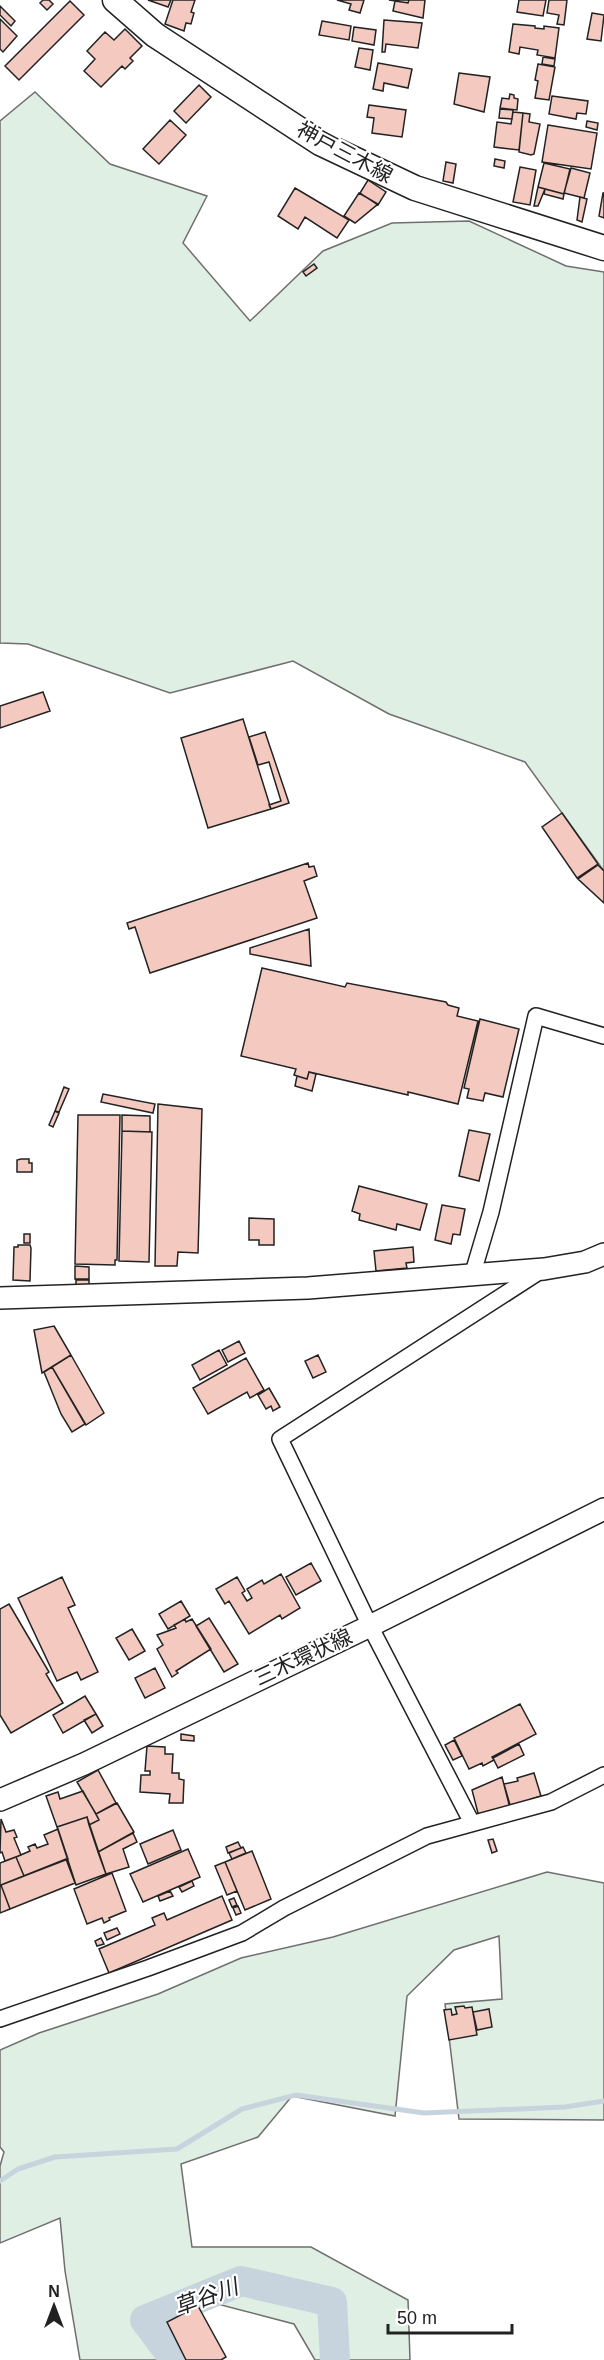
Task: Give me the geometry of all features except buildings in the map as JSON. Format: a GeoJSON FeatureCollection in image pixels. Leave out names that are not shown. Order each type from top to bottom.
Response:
{"type":"FeatureCollection","features":[{"type":"Feature","properties":{"kind":"main road","name":"神戸三木線"},"geometry":{"type":"LineString","coordinates":[[115,0],[155,35],[320,143],[415,188],[604,248]]}},
{"type":"Feature","properties":{"kind":"main road"},"geometry":{"type":"LineString","coordinates":[[0,1298],[308,1288],[544,1269],[585,1262],[604,1254]]}},
{"type":"Feature","properties":{"kind":"main road","name":"三木環状線"},"geometry":{"type":"LineString","coordinates":[[0,1800],[84,1764],[370,1626],[604,1509]]}},
{"type":"Feature","properties":{"kind":"street"},"geometry":{"type":"LineString","coordinates":[[472,1276],[491,1212],[536,1016],[604,1036]]}},
{"type":"Feature","properties":{"kind":"street"},"geometry":{"type":"LineString","coordinates":[[472,1823],[370,1626],[280,1439],[544,1269]]}},
{"type":"Feature","properties":{"kind":"street"},"geometry":{"type":"LineString","coordinates":[[0,2019],[242,1933],[284,1908],[427,1836],[551,1802],[604,1775]]}},
{"type":"Feature","properties":{"kind":"green space"},"geometry":{"type":"Polygon","coordinates":[[[35,92],[110,164],[207,196],[183,243],[250,321],[323,251],[392,223],[469,221],[566,266],[604,272],[604,871],[525,762],[389,714],[293,661],[170,693],[28,644],[0,643],[0,121],[35,92]]]}},
{"type":"Feature","properties":{"kind":"green space"},"geometry":{"type":"Polygon","coordinates":[[[547,1872],[604,1883],[604,2120],[459,2119],[445,2004],[502,1999],[499,1936],[454,1950],[407,1996],[395,2116],[292,2096],[258,2137],[181,2164],[192,2247],[311,2247],[408,2300],[410,2360],[315,2360],[294,2324],[210,2302],[136,2329],[164,2360],[80,2360],[65,2271],[60,2218],[0,2243],[0,2166],[4,2152],[0,2147],[0,2050],[39,2033],[158,1994],[241,1958],[333,1937],[547,1872]]]}},
{"type":"Feature","properties":{"kind":"waterway"},"geometry":{"type":"LineString","coordinates":[[0,2181],[18,2169],[55,2157],[177,2149],[242,2109],[296,2095],[424,2113],[565,2107],[604,2101]]}},
{"type":"Feature","properties":{"kind":"waterway","name":"草谷川"},"geometry":{"type":"LineString","coordinates":[[175,2360],[145,2320],[241,2281],[332,2302],[335,2360]]}}]}
